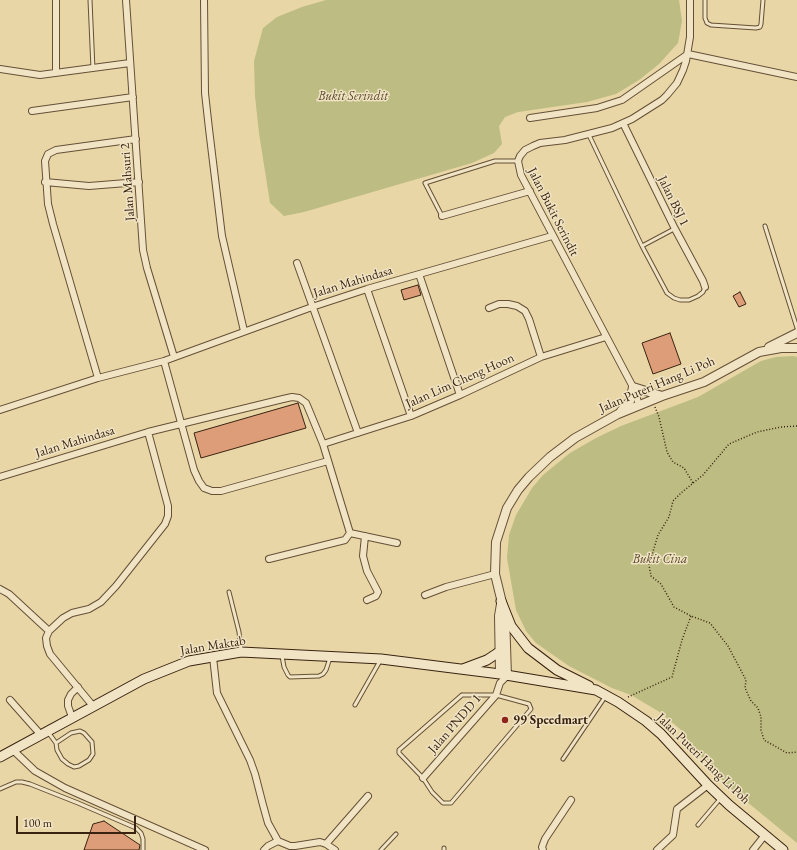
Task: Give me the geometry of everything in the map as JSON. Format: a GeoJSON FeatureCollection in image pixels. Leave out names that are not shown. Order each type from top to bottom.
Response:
{"type":"FeatureCollection","features":[{"type":"Feature","properties":{"kind":"main road"},"geometry":{"type":"LineString","coordinates":[[501,601],[511,626],[528,648],[557,670],[596,690]]}},
{"type":"Feature","properties":{"kind":"main road","name":"Jalan Maktab"},"geometry":{"type":"LineString","coordinates":[[5,753],[159,672],[189,661],[213,656],[242,652],[381,659],[459,670],[502,678]]}},
{"type":"Feature","properties":{"kind":"main road"},"geometry":{"type":"LineString","coordinates":[[459,670],[487,660],[499,652]]}},
{"type":"Feature","properties":{"kind":"main road","name":"Jalan Puteri Hang Li Poh"},"geometry":{"type":"LineString","coordinates":[[502,678],[596,690],[618,702],[646,721],[661,734],[708,785],[783,850]]}},
{"type":"Feature","properties":{"kind":"street"},"geometry":{"type":"LineString","coordinates":[[56,0],[56,73]]}},
{"type":"Feature","properties":{"kind":"street","name":"Jalan Mahsuri 2"},"geometry":{"type":"LineString","coordinates":[[126,0],[143,250],[174,357]]}},
{"type":"Feature","properties":{"kind":"street"},"geometry":{"type":"LineString","coordinates":[[204,0],[205,93],[222,236],[244,331]]}},
{"type":"Feature","properties":{"kind":"street","name":"Jalan Bukit Serindit"},"geometry":{"type":"LineString","coordinates":[[639,405],[633,387],[521,175],[518,161],[525,150],[532,146],[540,143],[565,140],[612,128],[646,111],[667,95],[684,70],[688,54],[690,37],[690,0]]}},
{"type":"Feature","properties":{"kind":"street"},"geometry":{"type":"LineString","coordinates":[[530,118],[597,108],[622,100],[688,54],[797,77]]}},
{"type":"Feature","properties":{"kind":"street"},"geometry":{"type":"LineString","coordinates":[[0,70],[40,75],[130,63]]}},
{"type":"Feature","properties":{"kind":"street"},"geometry":{"type":"LineString","coordinates":[[32,111],[133,97]]}},
{"type":"Feature","properties":{"kind":"street","name":"Jalan BSJ 1"},"geometry":{"type":"LineString","coordinates":[[623,123],[674,229],[705,287]]}},
{"type":"Feature","properties":{"kind":"street"},"geometry":{"type":"LineString","coordinates":[[98,378],[48,204],[45,160],[48,154],[56,150],[136,139]]}},
{"type":"Feature","properties":{"kind":"street"},"geometry":{"type":"LineString","coordinates":[[46,182],[89,186],[139,182]]}},
{"type":"Feature","properties":{"kind":"street"},"geometry":{"type":"LineString","coordinates":[[442,216],[530,191]]}},
{"type":"Feature","properties":{"kind":"street","name":"Jalan Mahindasa"},"geometry":{"type":"LineString","coordinates":[[0,410],[98,378],[164,361],[244,331],[368,289],[552,236]]}},
{"type":"Feature","properties":{"kind":"street"},"geometry":{"type":"LineString","coordinates":[[297,263],[358,433]]}},
{"type":"Feature","properties":{"kind":"street"},"geometry":{"type":"LineString","coordinates":[[419,274],[460,395]]}},
{"type":"Feature","properties":{"kind":"street"},"geometry":{"type":"LineString","coordinates":[[368,289],[411,416]]}},
{"type":"Feature","properties":{"kind":"street"},"geometry":{"type":"LineString","coordinates":[[489,308],[499,304],[508,304],[517,306],[524,312],[529,320],[541,357]]}},
{"type":"Feature","properties":{"kind":"street"},"geometry":{"type":"LineString","coordinates":[[759,352],[797,333]]}},
{"type":"Feature","properties":{"kind":"street","name":"Jalan Lim Cheng Hoon"},"geometry":{"type":"LineString","coordinates":[[323,444],[411,416],[541,357],[606,337]]}},
{"type":"Feature","properties":{"kind":"street","name":"Jalan Puteri Hang Li Poh"},"geometry":{"type":"LineString","coordinates":[[502,678],[505,615],[495,574],[496,542],[507,508],[518,490],[529,477],[550,457],[575,438],[618,414],[651,400],[704,382],[759,352],[781,348],[797,348]]}},
{"type":"Feature","properties":{"kind":"street"},"geometry":{"type":"LineString","coordinates":[[164,361],[181,424],[199,481],[204,488],[212,491],[221,491],[328,461]]}},
{"type":"Feature","properties":{"kind":"street"},"geometry":{"type":"LineString","coordinates":[[618,414],[630,402],[633,387],[662,396]]}},
{"type":"Feature","properties":{"kind":"street","name":"Jalan Mahindasa"},"geometry":{"type":"LineString","coordinates":[[0,477],[148,432],[292,397],[300,398],[306,403],[323,444]]}},
{"type":"Feature","properties":{"kind":"street"},"geometry":{"type":"LineString","coordinates":[[93,706],[50,654],[46,646],[46,638],[49,631],[63,618],[72,613],[89,609],[101,602],[116,586],[165,524],[168,516],[168,506],[148,432]]}},
{"type":"Feature","properties":{"kind":"street"},"geometry":{"type":"LineString","coordinates":[[323,444],[350,533]]}},
{"type":"Feature","properties":{"kind":"street"},"geometry":{"type":"LineString","coordinates":[[350,533],[397,543]]}},
{"type":"Feature","properties":{"kind":"street"},"geometry":{"type":"LineString","coordinates":[[269,559],[345,540],[350,533]]}},
{"type":"Feature","properties":{"kind":"street"},"geometry":{"type":"LineString","coordinates":[[365,536],[363,556],[367,571],[378,592],[376,596],[367,600]]}},
{"type":"Feature","properties":{"kind":"street"},"geometry":{"type":"LineString","coordinates":[[425,595],[446,587],[495,574]]}},
{"type":"Feature","properties":{"kind":"street"},"geometry":{"type":"LineString","coordinates":[[0,589],[9,594],[49,631]]}},
{"type":"Feature","properties":{"kind":"street","name":"Jalan Puteri Hang Li Poh"},"geometry":{"type":"LineString","coordinates":[[501,601],[499,616],[499,652],[502,678]]}},
{"type":"Feature","properties":{"kind":"street"},"geometry":{"type":"LineString","coordinates":[[213,656],[217,693],[250,760],[268,823],[278,841],[290,846],[320,842],[335,850]]}},
{"type":"Feature","properties":{"kind":"street","name":"Jalan PNDD 1"},"geometry":{"type":"LineString","coordinates":[[423,778],[496,695],[502,678]]}},
{"type":"Feature","properties":{"kind":"street"},"geometry":{"type":"LineString","coordinates":[[72,717],[68,706],[68,700],[78,687]]}},
{"type":"Feature","properties":{"kind":"street"},"geometry":{"type":"LineString","coordinates":[[10,700],[44,733]]}},
{"type":"Feature","properties":{"kind":"street"},"geometry":{"type":"LineString","coordinates":[[5,753],[65,788],[205,850]]}},
{"type":"Feature","properties":{"kind":"street"},"geometry":{"type":"LineString","coordinates":[[657,850],[673,835],[677,809],[708,785]]}},
{"type":"Feature","properties":{"kind":"street"},"geometry":{"type":"LineString","coordinates":[[326,844],[368,796]]}},
{"type":"Feature","properties":{"kind":"street"},"geometry":{"type":"LineString","coordinates":[[543,850],[542,847],[545,839],[571,800]]}},
{"type":"Feature","properties":{"kind":"street"},"geometry":{"type":"LineString","coordinates":[[753,850],[765,834]]}},
{"type":"Feature","properties":{"kind":"street"},"geometry":{"type":"LineString","coordinates":[[264,850],[268,846],[278,841]]}},
{"type":"Feature","properties":{"kind":"lane"},"geometry":{"type":"LineString","coordinates":[[90,0],[93,69]]}},
{"type":"Feature","properties":{"kind":"lane"},"geometry":{"type":"LineString","coordinates":[[705,0],[705,18],[707,23],[711,25],[756,28],[760,27],[761,24],[763,0]]}},
{"type":"Feature","properties":{"kind":"lane"},"geometry":{"type":"LineString","coordinates":[[589,134],[642,246],[667,293],[680,300],[689,300],[703,292],[705,287]]}},
{"type":"Feature","properties":{"kind":"lane"},"geometry":{"type":"LineString","coordinates":[[442,216],[425,184],[495,161],[518,161]]}},
{"type":"Feature","properties":{"kind":"lane"},"geometry":{"type":"LineString","coordinates":[[765,226],[797,328]]}},
{"type":"Feature","properties":{"kind":"lane"},"geometry":{"type":"LineString","coordinates":[[642,246],[674,229]]}},
{"type":"Feature","properties":{"kind":"lane"},"geometry":{"type":"LineString","coordinates":[[229,592],[239,632],[242,652]]}},
{"type":"Feature","properties":{"kind":"lane"},"geometry":{"type":"LineString","coordinates":[[282,654],[284,667],[290,676],[319,676],[326,670],[330,656]]}},
{"type":"Feature","properties":{"kind":"lane"},"geometry":{"type":"LineString","coordinates":[[355,705],[381,659]]}},
{"type":"Feature","properties":{"kind":"lane"},"geometry":{"type":"LineString","coordinates":[[462,695],[496,695],[528,704],[531,709],[451,803],[443,803],[432,792],[423,778],[399,753],[399,750],[462,695]]}},
{"type":"Feature","properties":{"kind":"lane"},"geometry":{"type":"LineString","coordinates":[[563,759],[606,695]]}},
{"type":"Feature","properties":{"kind":"lane"},"geometry":{"type":"LineString","coordinates":[[44,733],[56,743],[57,750],[62,759],[74,767],[84,764],[93,754],[92,742],[84,733],[80,731],[71,732],[56,743]]}},
{"type":"Feature","properties":{"kind":"lane"},"geometry":{"type":"LineString","coordinates":[[0,789],[16,782],[22,782],[78,803],[136,828],[141,833],[143,839],[143,850]]}},
{"type":"Feature","properties":{"kind":"lane"},"geometry":{"type":"LineString","coordinates":[[698,825],[721,797]]}},
{"type":"Feature","properties":{"kind":"lane"},"geometry":{"type":"LineString","coordinates":[[381,850],[396,834]]}},
{"type":"Feature","properties":{"kind":"path"},"geometry":{"type":"LineString","coordinates":[[651,400],[659,417],[667,452],[670,458],[673,462],[684,468],[693,483]]}},
{"type":"Feature","properties":{"kind":"path"},"geometry":{"type":"LineString","coordinates":[[797,426],[781,427],[757,432],[729,444],[703,475],[681,493],[673,502],[669,517],[658,535],[649,565],[651,576],[661,584],[674,607],[691,616],[710,623],[728,646],[746,680],[745,688],[751,701],[758,708],[761,717],[761,730],[764,740],[788,753],[797,752]]}},
{"type":"Feature","properties":{"kind":"path"},"geometry":{"type":"LineString","coordinates":[[618,702],[672,676],[691,616]]}},
{"type":"Feature","properties":{"kind":"green space","name":"Bukit Serindit"},"geometry":{"type":"Polygon","coordinates":[[[326,0],[679,0],[682,21],[678,43],[659,64],[639,80],[616,94],[587,102],[518,112],[505,117],[499,126],[502,144],[494,153],[472,163],[304,212],[284,216],[270,203],[259,133],[255,96],[254,61],[263,28],[277,17],[302,7],[326,0]]]}},
{"type":"Feature","properties":{"kind":"green space","name":"Bukit Cina"},"geometry":{"type":"Polygon","coordinates":[[[776,357],[797,357],[797,843],[729,787],[706,763],[679,728],[658,711],[631,695],[612,688],[569,666],[536,643],[526,631],[516,610],[507,558],[509,535],[516,515],[532,488],[543,475],[570,453],[621,426],[698,397],[761,361],[776,357]]]}},
{"type":"Feature","properties":{"kind":"building"},"geometry":{"type":"Polygon","coordinates":[[[418,285],[421,295],[404,300],[401,290],[418,285]]]}},
{"type":"Feature","properties":{"kind":"building"},"geometry":{"type":"Polygon","coordinates":[[[740,292],[746,304],[739,307],[733,296],[740,292]]]}},
{"type":"Feature","properties":{"kind":"building"},"geometry":{"type":"Polygon","coordinates":[[[670,333],[681,364],[653,374],[642,343],[670,333]]]}},
{"type":"Feature","properties":{"kind":"building"},"geometry":{"type":"Polygon","coordinates":[[[298,403],[306,428],[201,458],[194,433],[298,403]]]}},
{"type":"Feature","properties":{"kind":"building"},"geometry":{"type":"Polygon","coordinates":[[[104,821],[140,845],[139,850],[84,850],[93,824],[104,821]]]}},
{"type":"Feature","properties":{"kind":"place","name":"99 Speedmart"},"geometry":{"type":"Point","coordinates":[505,720]}}]}
